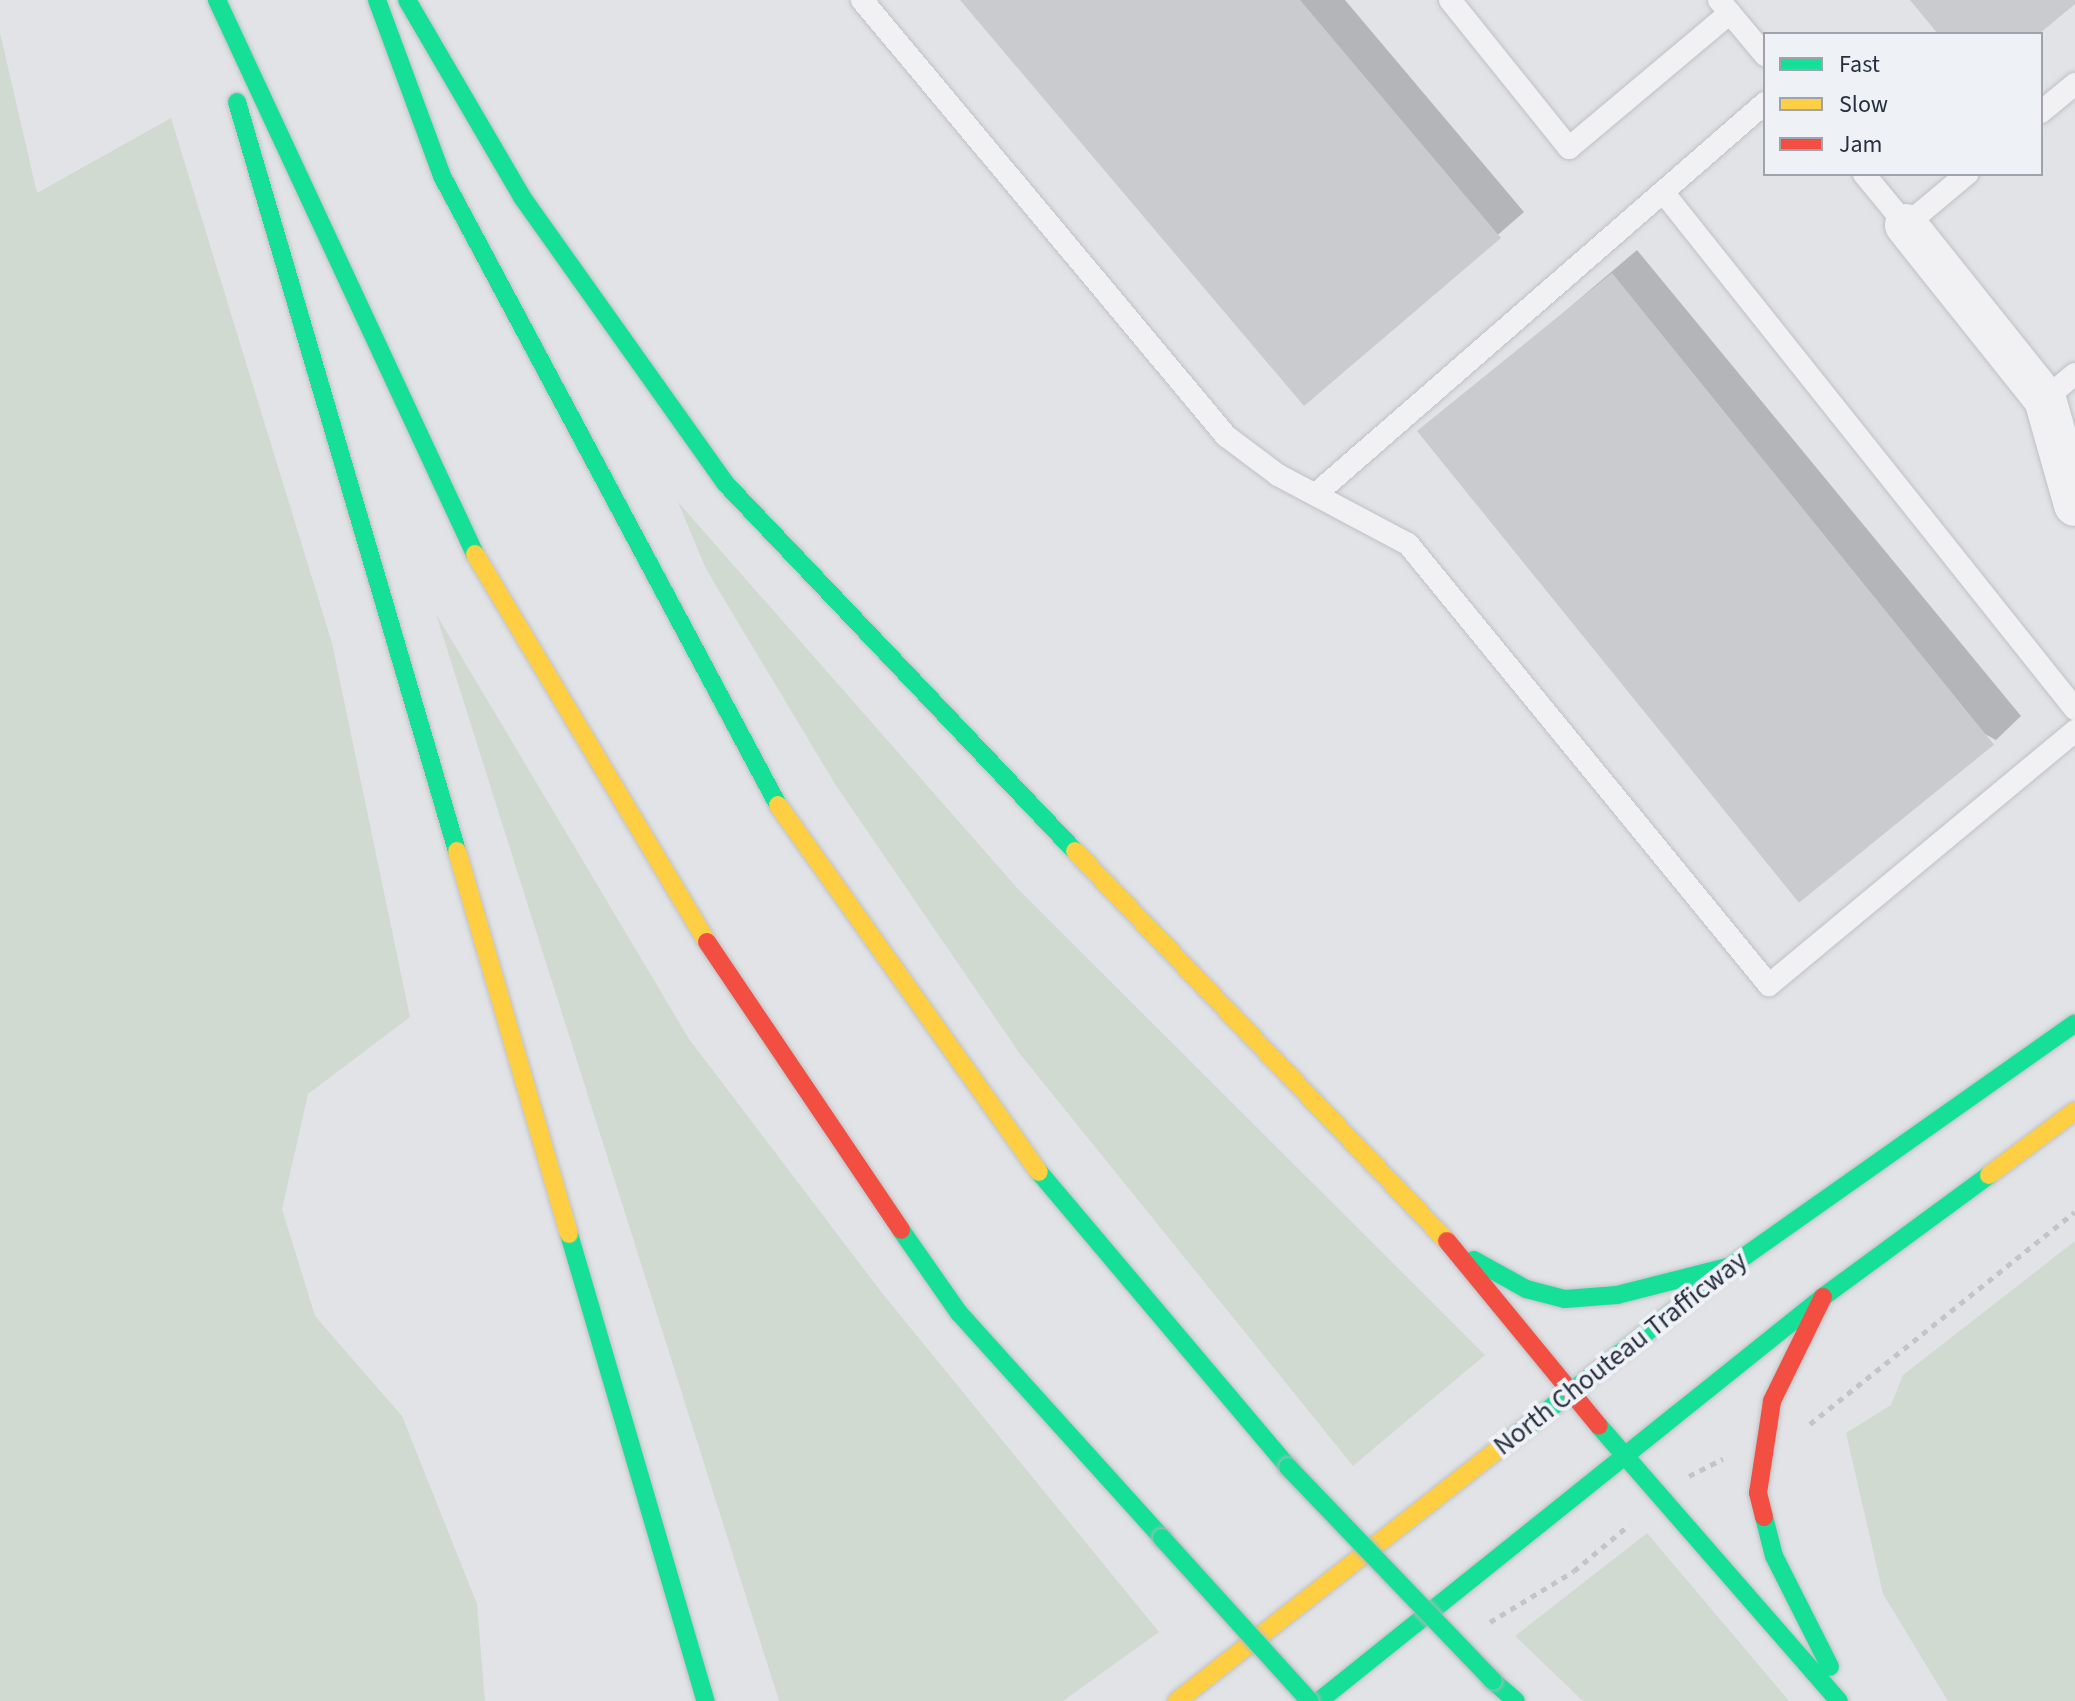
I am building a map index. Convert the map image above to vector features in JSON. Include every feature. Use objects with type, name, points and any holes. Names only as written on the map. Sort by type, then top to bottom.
[{"type":"main road","points":[[207,0],[706,1701]]},
{"type":"main road","points":[[217,0],[340,277],[487,578],[746,1006],[959,1313],[1310,1701]]},
{"type":"main road","points":[[377,0],[442,176],[760,780],[1074,1222],[1288,1467],[1493,1681],[1516,1701]]},
{"type":"main road","points":[[407,0],[522,197],[725,483],[1456,1250],[1624,1459],[1839,1701]]},
{"type":"main road","name":"North Chouteau Trafficway","points":[[1177,1701],[1731,1266],[2075,1023]]},
{"type":"main road","points":[[1319,1701],[1823,1297],[2075,1111]]},
{"type":"main road","points":[[1456,1250],[1526,1289],[1565,1299],[1617,1295],[1731,1266]]},
{"type":"main road","points":[[1823,1297],[1772,1401],[1758,1493],[1774,1556],[1848,1701]]},
{"type":"street","points":[[1906,225],[2060,387],[2075,505]]},
{"type":"lane","points":[[862,0],[1226,436],[1278,475],[1408,544],[1769,985],[2075,731]]},
{"type":"lane","points":[[1450,0],[1569,148],[1725,7],[1763,53]]},
{"type":"lane","points":[[2043,110],[2075,84]]},
{"type":"lane","points":[[1317,493],[1763,105]]},
{"type":"lane","points":[[1866,176],[1906,225],[1965,176]]},
{"type":"lane","points":[[1663,192],[2075,709]]},
{"type":"shaded area","points":[[0,33],[37,193],[171,118],[332,643],[410,1017],[308,1094],[282,1209],[315,1316],[402,1416],[477,1604],[485,1701],[0,1701]]},
{"type":"shaded area","points":[[678,502],[1018,889],[1485,1355],[1353,1466],[1020,1054],[835,784],[706,569]]},
{"type":"shaded area","points":[[436,614],[689,1039],[882,1293],[1159,1632],[1063,1701],[779,1701]]},
{"type":"shaded area","points":[[2075,1241],[2075,1701],[1948,1701],[1883,1594],[1846,1433],[1891,1405],[1903,1375]]},
{"type":"shaded area","points":[[1647,1533],[1789,1701],[1583,1701],[1515,1636]]},
{"type":"building","points":[[960,0],[1300,0],[1501,238],[1304,406]]},
{"type":"building","points":[[1910,0],[2075,0],[2075,4],[2041,32],[1936,32]]},
{"type":"building","points":[[1612,273],[1994,745],[1799,903],[1417,431]]},
{"type":"traffic: fast","points":[[217,0],[475,554]]},
{"type":"traffic: fast","points":[[377,0],[442,176],[778,805]]},
{"type":"traffic: fast","points":[[407,0],[522,197],[725,483],[1075,851]]},
{"type":"traffic: fast","points":[[237,102],[457,851]]},
{"type":"traffic: fast","points":[[1511,1439],[1731,1266],[2075,1023]]},
{"type":"traffic: fast","points":[[1039,1172],[1288,1467]]},
{"type":"traffic: fast","points":[[1319,1701],[1823,1297],[1989,1175]]},
{"type":"traffic: fast","points":[[901,1230],[959,1313],[1162,1538]]},
{"type":"traffic: fast","points":[[569,1234],[706,1701]]},
{"type":"traffic: fast","points":[[1474,1260],[1526,1289],[1565,1299],[1617,1295],[1731,1266]]},
{"type":"traffic: fast","points":[[1599,1426],[1839,1701]]},
{"type":"traffic: fast","points":[[1288,1467],[1493,1681]]},
{"type":"traffic: fast","points":[[1764,1517],[1774,1556],[1830,1667]]},
{"type":"traffic: fast","points":[[1162,1538],[1310,1701]]},
{"type":"traffic: fast","points":[[1493,1681],[1516,1701]]},
{"type":"traffic: slow","points":[[475,554],[707,942]]},
{"type":"traffic: slow","points":[[778,805],[1039,1172]]},
{"type":"traffic: slow","points":[[457,851],[569,1234]]},
{"type":"traffic: slow","points":[[1075,851],[1447,1241]]},
{"type":"traffic: slow","points":[[1989,1175],[2075,1111]]},
{"type":"traffic: slow","points":[[1177,1701],[1511,1439]]},
{"type":"traffic: jam","points":[[707,942],[901,1230]]},
{"type":"traffic: jam","points":[[1447,1241],[1599,1426]]},
{"type":"traffic: jam","points":[[1764,1517],[1758,1493],[1772,1401],[1823,1297]]}]
